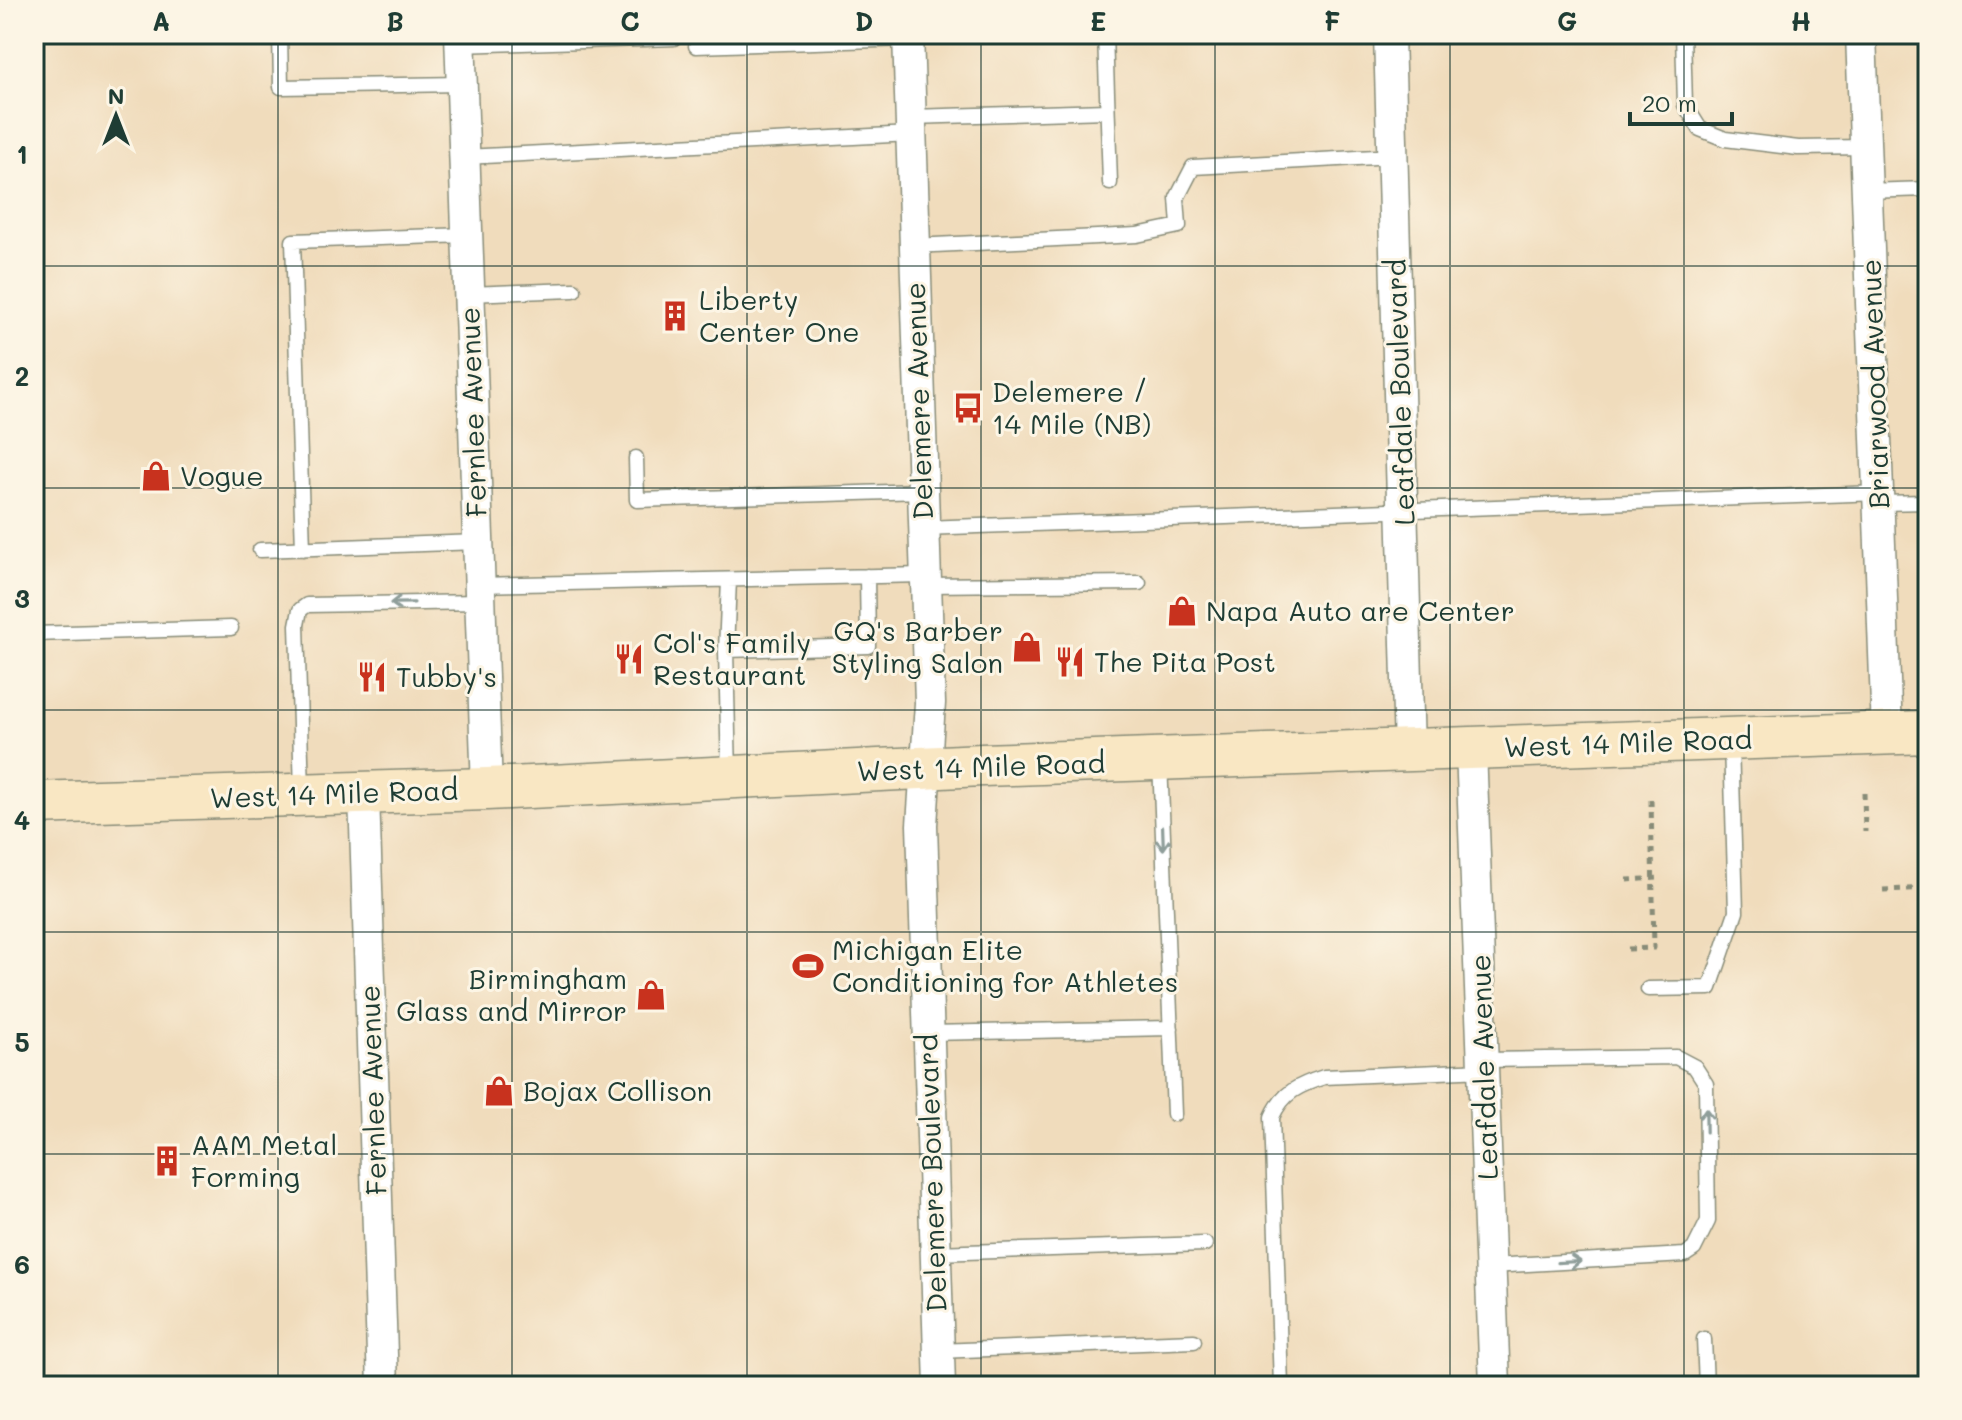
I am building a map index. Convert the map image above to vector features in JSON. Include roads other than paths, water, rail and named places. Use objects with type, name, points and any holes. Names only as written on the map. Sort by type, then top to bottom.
[{"type":"main road","name":"West 14 Mile Road","points":[[34,803],[364,794],[928,768],[1928,732]]},
{"type":"street","name":"Leafdale Boulevard","points":[[1389,34],[1409,751]]},
{"type":"street","name":"Briarwood Avenue","points":[[1861,34],[1887,733]]},
{"type":"street","name":"Delemere Avenue","points":[[908,36],[930,703],[928,768]]},
{"type":"street","name":"Fernlee Avenue","points":[[460,40],[487,789]]},
{"type":"street","name":"Leafdale Avenue","points":[[1471,749],[1495,1386]]},
{"type":"street","name":"Delemere Boulevard","points":[[928,768],[922,825],[940,1386]]},
{"type":"street","name":"Fernlee Avenue","points":[[364,794],[383,1386]]},
{"type":"lane","points":[[280,34],[281,87],[461,84]]},
{"type":"lane","points":[[1105,34],[1110,183]]},
{"type":"lane","points":[[1683,34],[1685,105],[1700,129],[1725,139],[1769,145],[1865,147]]},
{"type":"lane","points":[[696,46],[908,36]]},
{"type":"lane","points":[[460,40],[674,38]]},
{"type":"lane","points":[[464,157],[1107,111]]},
{"type":"lane","points":[[914,246],[1137,235],[1179,226],[1177,198],[1193,167],[1394,156]]},
{"type":"lane","points":[[1866,191],[1928,189]]},
{"type":"lane","points":[[303,549],[293,241],[467,235]]},
{"type":"lane","points":[[469,294],[574,290]]},
{"type":"lane","points":[[636,458],[637,500],[922,491]]},
{"type":"lane","points":[[923,528],[1404,510],[1880,498],[1928,502]]},
{"type":"lane","points":[[260,550],[478,542]]},
{"type":"lane","points":[[726,650],[868,646],[867,576]]},
{"type":"lane","points":[[302,795],[297,625],[300,610],[307,605],[729,580],[867,576],[924,580],[1139,583]]},
{"type":"lane","points":[[729,580],[726,650],[730,778]]},
{"type":"lane","points":[[34,634],[231,628]]},
{"type":"lane","points":[[1648,989],[1710,988],[1736,912],[1730,739]]},
{"type":"lane","points":[[1160,760],[1174,1114]]},
{"type":"lane","points":[[927,1033],[1171,1028]]},
{"type":"lane","points":[[1281,1386],[1272,1117],[1280,1099],[1301,1084],[1324,1077],[1485,1065],[1676,1057],[1695,1067],[1706,1084],[1708,1221],[1694,1249],[1685,1255],[1491,1266]]},
{"type":"lane","points":[[935,1253],[1205,1244]]},
{"type":"lane","points":[[1704,1339],[1706,1386]]},
{"type":"lane","points":[[938,1351],[1194,1341]]},
{"type":"place","name":"Liberty Center One","points":[[675,316]]},
{"type":"place","name":"Delemere / 14 Mile (NB)","points":[[968,408]]},
{"type":"place","name":"Vogue","points":[[156,476]]},
{"type":"place","name":"Napa Auto are Center","points":[[1182,611]]},
{"type":"place","name":"GQ's Barber Styling Salon","points":[[1027,647]]},
{"type":"place","name":"Col's Family Restaurant","points":[[629,659]]},
{"type":"place","name":"The Pita Post","points":[[1070,662]]},
{"type":"place","name":"Tubby's","points":[[372,677]]},
{"type":"place","name":"Michigan Elite Conditioning for Athletes","points":[[808,966]]},
{"type":"place","name":"Birmingham Glass and Mirror","points":[[651,995]]},
{"type":"place","name":"Bojax Collison","points":[[499,1091]]},
{"type":"place","name":"AAM Metal Forming","points":[[167,1161]]}]
